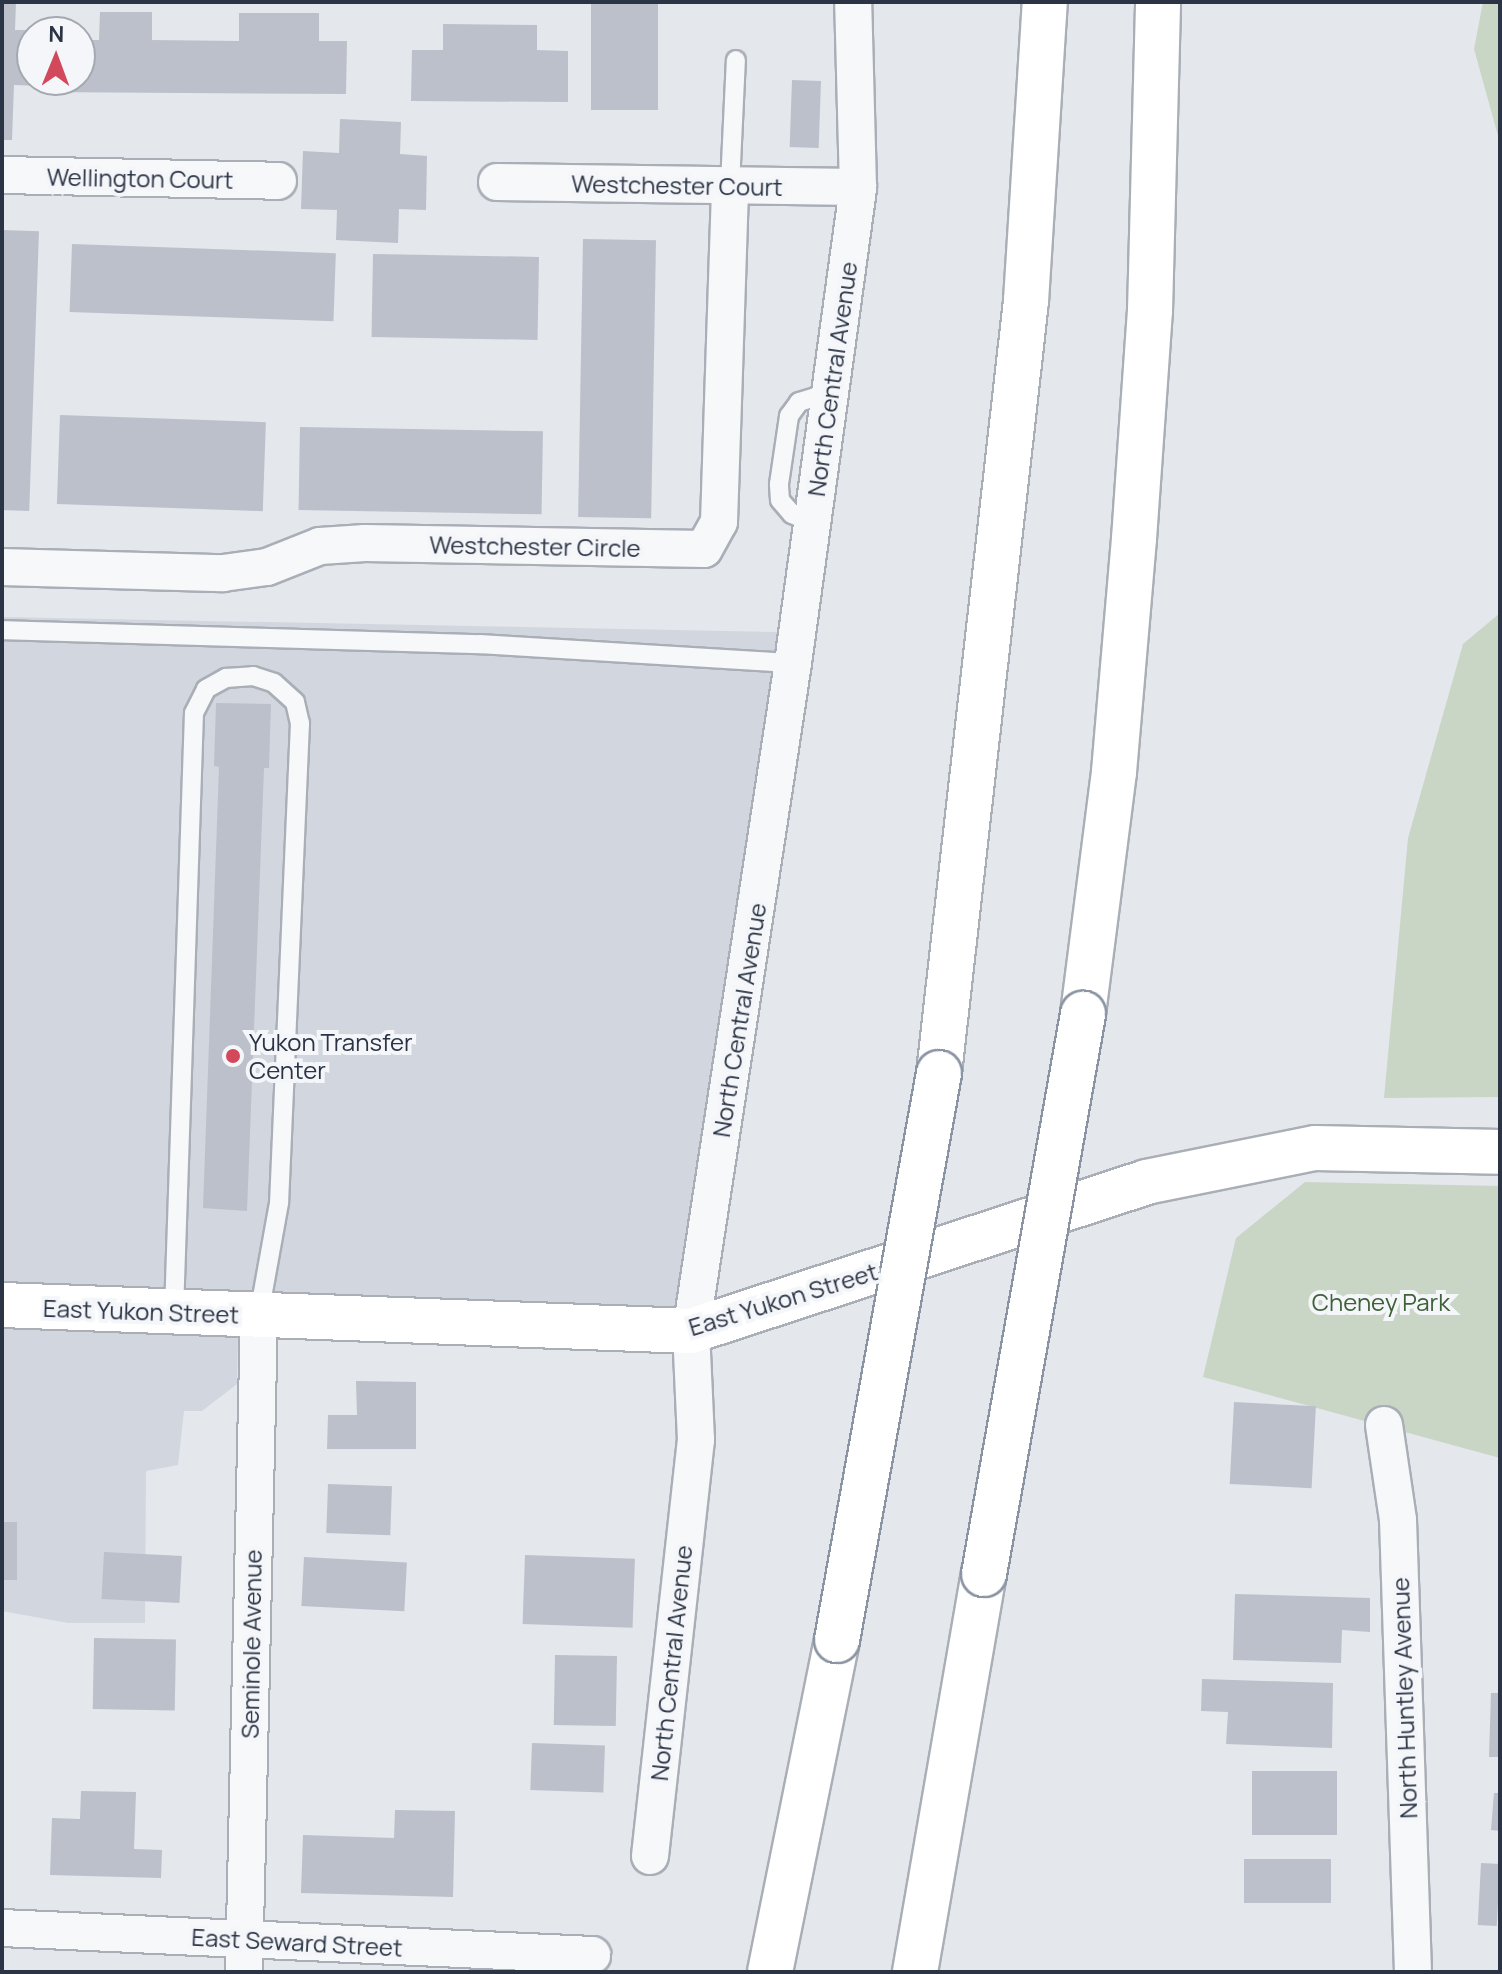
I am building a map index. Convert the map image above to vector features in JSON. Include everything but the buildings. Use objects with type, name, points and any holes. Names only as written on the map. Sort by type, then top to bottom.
[{"type":"main road","points":[[770,1972],[837,1640],[939,1073],[1026,301],[1045,2]]},
{"type":"main road","points":[[915,1972],[1083,1014],[1114,772],[1150,311],[1158,2]]},
{"type":"main road","name":"East Yukon Street","points":[[2,1305],[691,1331],[1146,1182],[1315,1148],[1500,1152]]},
{"type":"street","points":[[853,2],[858,187]]},
{"type":"street","name":"Wellington Court","points":[[2,175],[278,181]]},
{"type":"street","name":"Westchester Court","points":[[497,182],[858,187]]},
{"type":"street","name":"Westchester Circle","points":[[2,567],[223,573],[267,567],[320,546],[365,543],[704,549],[719,522],[730,185]]},
{"type":"street","name":"North Central Avenue","points":[[650,1856],[696,1440],[691,1331],[793,663],[858,187]]},
{"type":"street","name":"Seminole Avenue","points":[[244,1956],[259,1315]]},
{"type":"street","name":"North Huntley Avenue","points":[[1384,1425],[1398,1520],[1413,1972]]},
{"type":"street","name":"East Seward Street","points":[[2,1928],[244,1956],[592,1955]]},
{"type":"lane","points":[[730,185],[736,60]]},
{"type":"lane","points":[[2,630],[480,644],[793,663]]},
{"type":"lane","points":[[174,1312],[194,713],[206,689],[226,678],[253,676],[274,683],[295,702],[300,723],[279,1203],[259,1315]]},
{"type":"shaded area","points":[[2,617],[778,632],[675,1308],[2,1283]]},
{"type":"shaded area","points":[[2,1328],[238,1337],[237,1384],[202,1411],[184,1411],[178,1465],[146,1471],[145,1623],[68,1623],[2,1611]]},
{"type":"green space","points":[[1483,2],[1500,2],[1500,143],[1474,49]]},
{"type":"green space","points":[[1500,613],[1500,1097],[1384,1098],[1408,838],[1463,644]]},
{"type":"green space","name":"Cheney Park","points":[[1305,1182],[1500,1186],[1500,1458],[1203,1377],[1236,1238]]},
{"type":"place","name":"Yukon Transfer Center","points":[[233,1056]]}]
